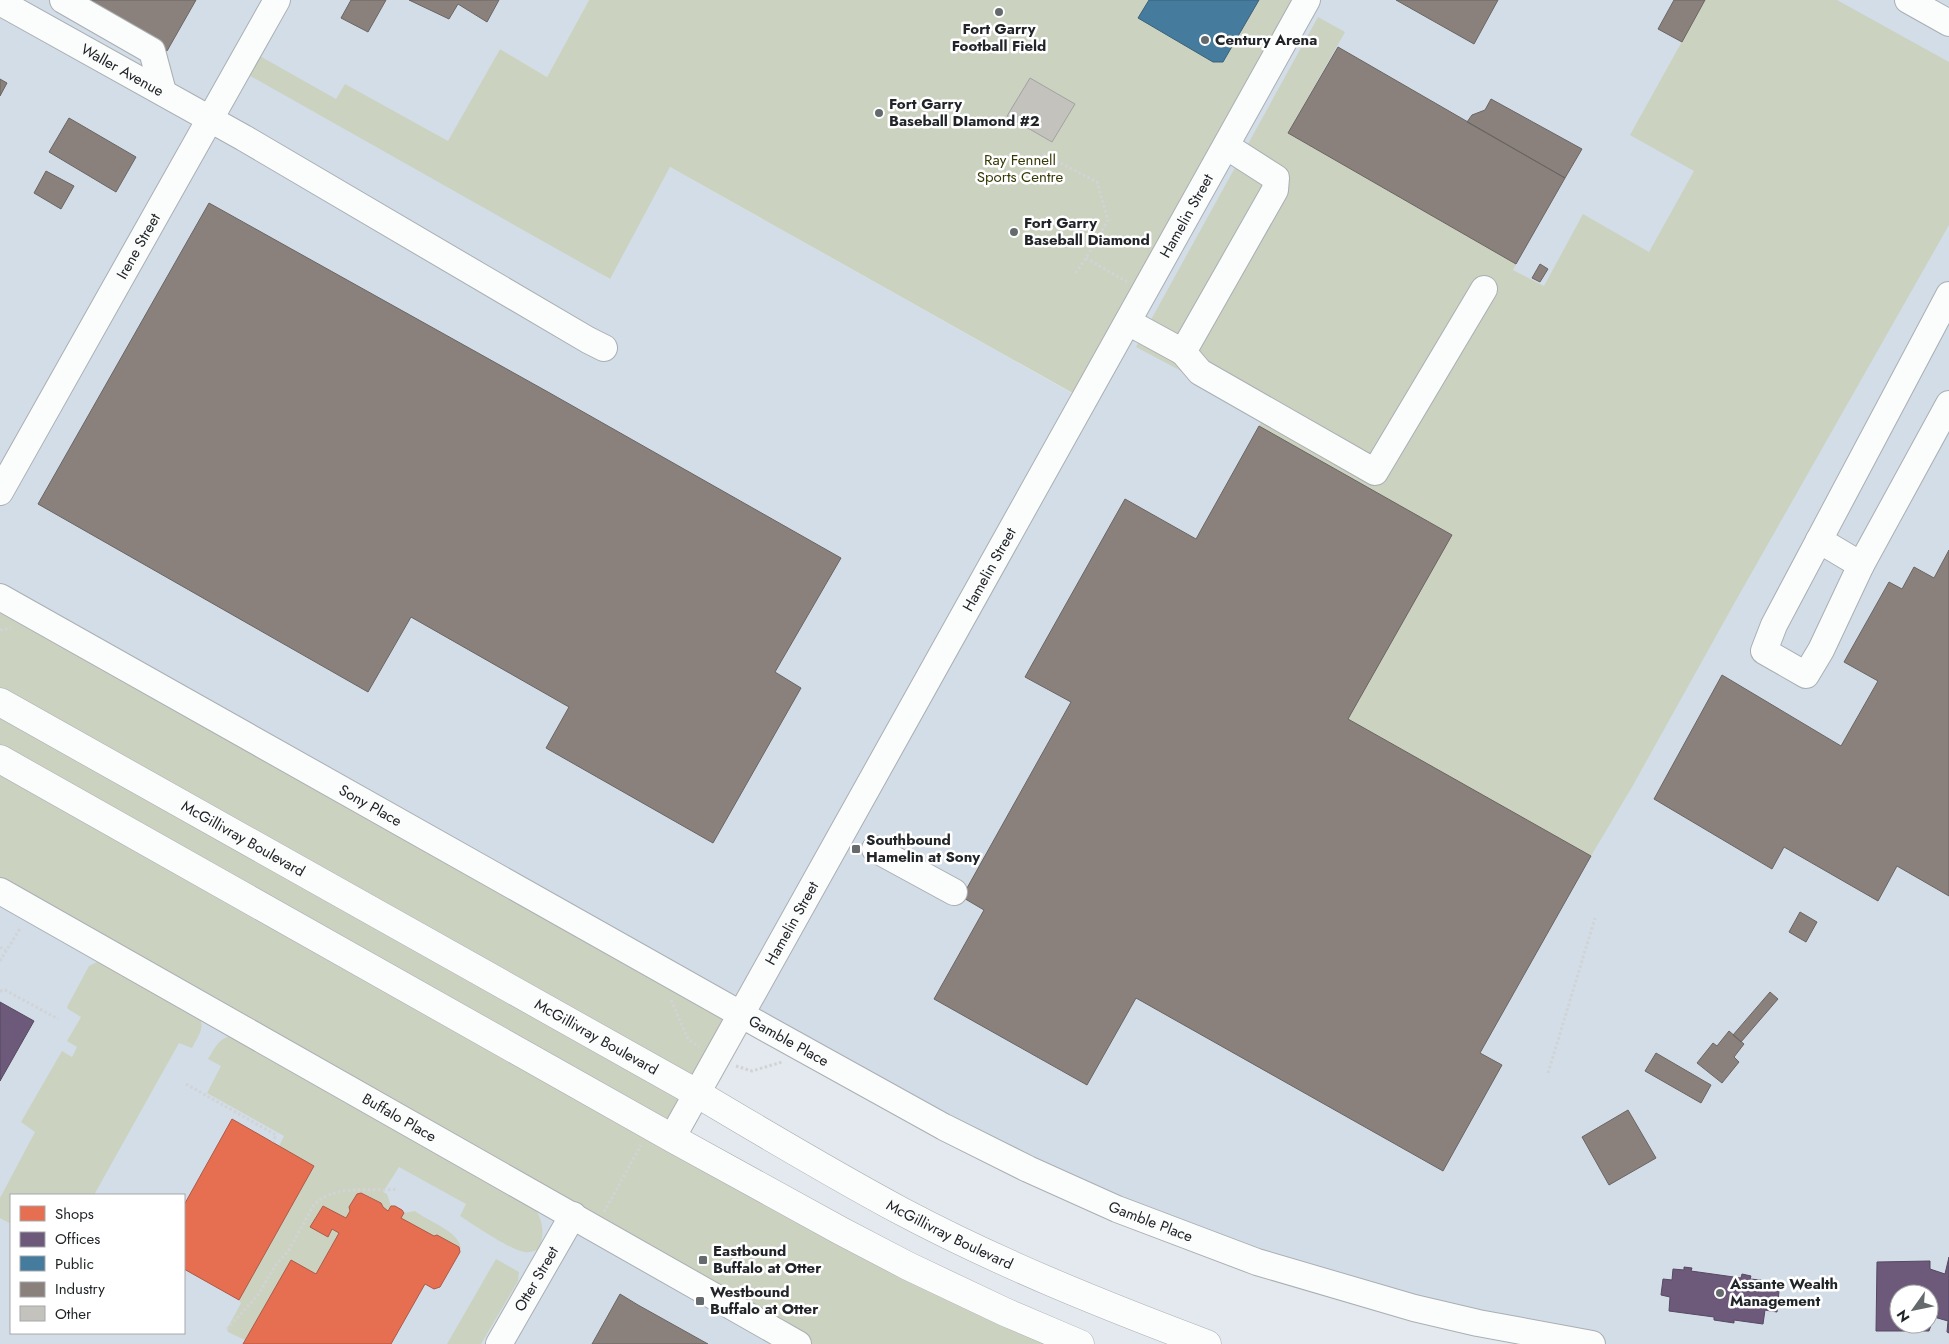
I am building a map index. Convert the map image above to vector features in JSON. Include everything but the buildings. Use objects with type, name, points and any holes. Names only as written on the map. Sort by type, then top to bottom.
[{"type":"main road","name":"McGillivray Boulevard","points":[[0,702],[698,1094],[797,1153],[927,1224],[1064,1288],[1206,1344]]},
{"type":"main road","points":[[0,760],[672,1138],[908,1266],[1005,1312],[1080,1344]]},
{"type":"street","points":[[63,0],[152,51],[162,92]]},
{"type":"street","name":"Irene Street","points":[[0,492],[277,0]]},
{"type":"street","name":"Hamelin Street","points":[[672,1138],[1307,0]]},
{"type":"street","points":[[1908,0],[1949,23]]},
{"type":"street","name":"Waller Avenue","points":[[0,2],[210,118],[604,348]]},
{"type":"street","points":[[1183,352],[1275,190],[1276,178],[1226,146]]},
{"type":"street","points":[[1128,322],[1183,352],[1200,372],[1375,472],[1484,289]]},
{"type":"street","points":[[1949,295],[1940,335],[1819,540],[1774,624],[1764,651],[1806,675],[1821,650],[1861,565],[1949,404]]},
{"type":"street","points":[[1819,540],[1861,565]]},
{"type":"street","name":"Sony Place","points":[[0,597],[741,1015]]},
{"type":"street","points":[[875,848],[954,892]]},
{"type":"street","name":"Buffalo Place","points":[[3,899],[31,909],[798,1344]]},
{"type":"street","name":"Gamble Place","points":[[741,1015],[944,1127],[1028,1169],[1117,1209],[1185,1236],[1266,1264],[1414,1308],[1478,1324],[1592,1344]]},
{"type":"street","name":"Otter Street","points":[[500,1344],[573,1215]]},
{"type":"path","points":[[1043,154],[1097,182],[1108,220],[1075,274]]},
{"type":"path","points":[[1086,258],[1145,292]]},
{"type":"path","points":[[0,961],[31,909]]},
{"type":"path","points":[[1548,1073],[1595,918]]},
{"type":"path","points":[[0,947],[6,951]]},
{"type":"path","points":[[0,991],[5,990],[58,1019]]},
{"type":"path","points":[[693,1053],[702,1038]]},
{"type":"path","points":[[186,1084],[276,1135],[273,1142]]},
{"type":"path","points":[[596,1228],[643,1142]]},
{"type":"path","points":[[227,1329],[258,1295],[275,1266],[289,1250],[317,1201],[322,1198],[366,1188],[380,1191],[398,1189]]},
{"type":"shaded area","points":[[0,0],[589,0],[547,77],[500,49],[448,142],[345,85],[337,99],[609,279],[670,167],[1084,400],[1307,0],[1949,0],[1949,1344],[1592,1344],[1478,1323],[1117,1209],[0,595]]},
{"type":"shaded area","points":[[0,891],[798,1344],[0,1344]]},
{"type":"green space","name":"Ray Fennell Sports Centre","points":[[589,0],[1307,0],[1085,400],[670,167],[610,279],[238,69],[249,50],[336,99],[345,84],[448,141],[500,49],[547,77]]},
{"type":"green space","points":[[1705,0],[1837,0],[1949,62],[1949,225],[1632,787],[1591,856],[1348,719],[1452,535],[1259,426],[1266,416],[1136,347],[1318,17],[1345,32],[1288,133],[1516,264],[1513,270],[1544,286],[1583,214],[1649,252],[1694,171],[1630,135]]},
{"type":"green space","points":[[0,597],[741,1015],[672,1138],[1080,1344],[798,1344],[0,891]]},
{"type":"green space","points":[[99,961],[199,1017],[202,1025],[201,1029],[192,1048],[179,1043],[95,1194],[10,1194],[10,1223],[0,1218],[0,1198],[35,1132],[21,1122],[62,1051],[72,1057],[77,1047],[67,1041],[81,1017],[67,1007],[89,966]]},
{"type":"green space","points":[[233,1036],[535,1208],[542,1228],[539,1249],[524,1252],[482,1231],[460,1216],[466,1204],[399,1167],[383,1192],[387,1194],[391,1206],[388,1211],[381,1203],[361,1193],[357,1194],[349,1207],[350,1211],[346,1218],[323,1206],[311,1227],[328,1236],[332,1229],[339,1233],[316,1274],[291,1260],[245,1340],[228,1332],[227,1329],[241,1303],[239,1300],[314,1166],[279,1146],[284,1136],[207,1093],[221,1066],[208,1059],[215,1047],[224,1038]]},
{"type":"green space","points":[[415,1211],[452,1234],[460,1245],[460,1252],[401,1218],[404,1213]]},
{"type":"green space","points":[[496,1259],[519,1272],[518,1281],[481,1344],[447,1344]]},
{"type":"place","name":"Fort Garry Football Field","points":[[999,12]]},
{"type":"place","name":"Century Arena","points":[[1205,40]]},
{"type":"place","name":"Fort Garry Baseball DIamond #2","points":[[879,113]]},
{"type":"place","name":"Fort Garry Baseball Diamond","points":[[1014,232]]},
{"type":"place","name":"Southbound Hamelin at Sony","points":[[856,849]]},
{"type":"place","name":"Eastbound Buffalo at Otter","points":[[703,1260]]},
{"type":"place","name":"Assante Wealth Management","points":[[1720,1293]]},
{"type":"place","name":"Westbound Buffalo at Otter","points":[[700,1301]]}]
